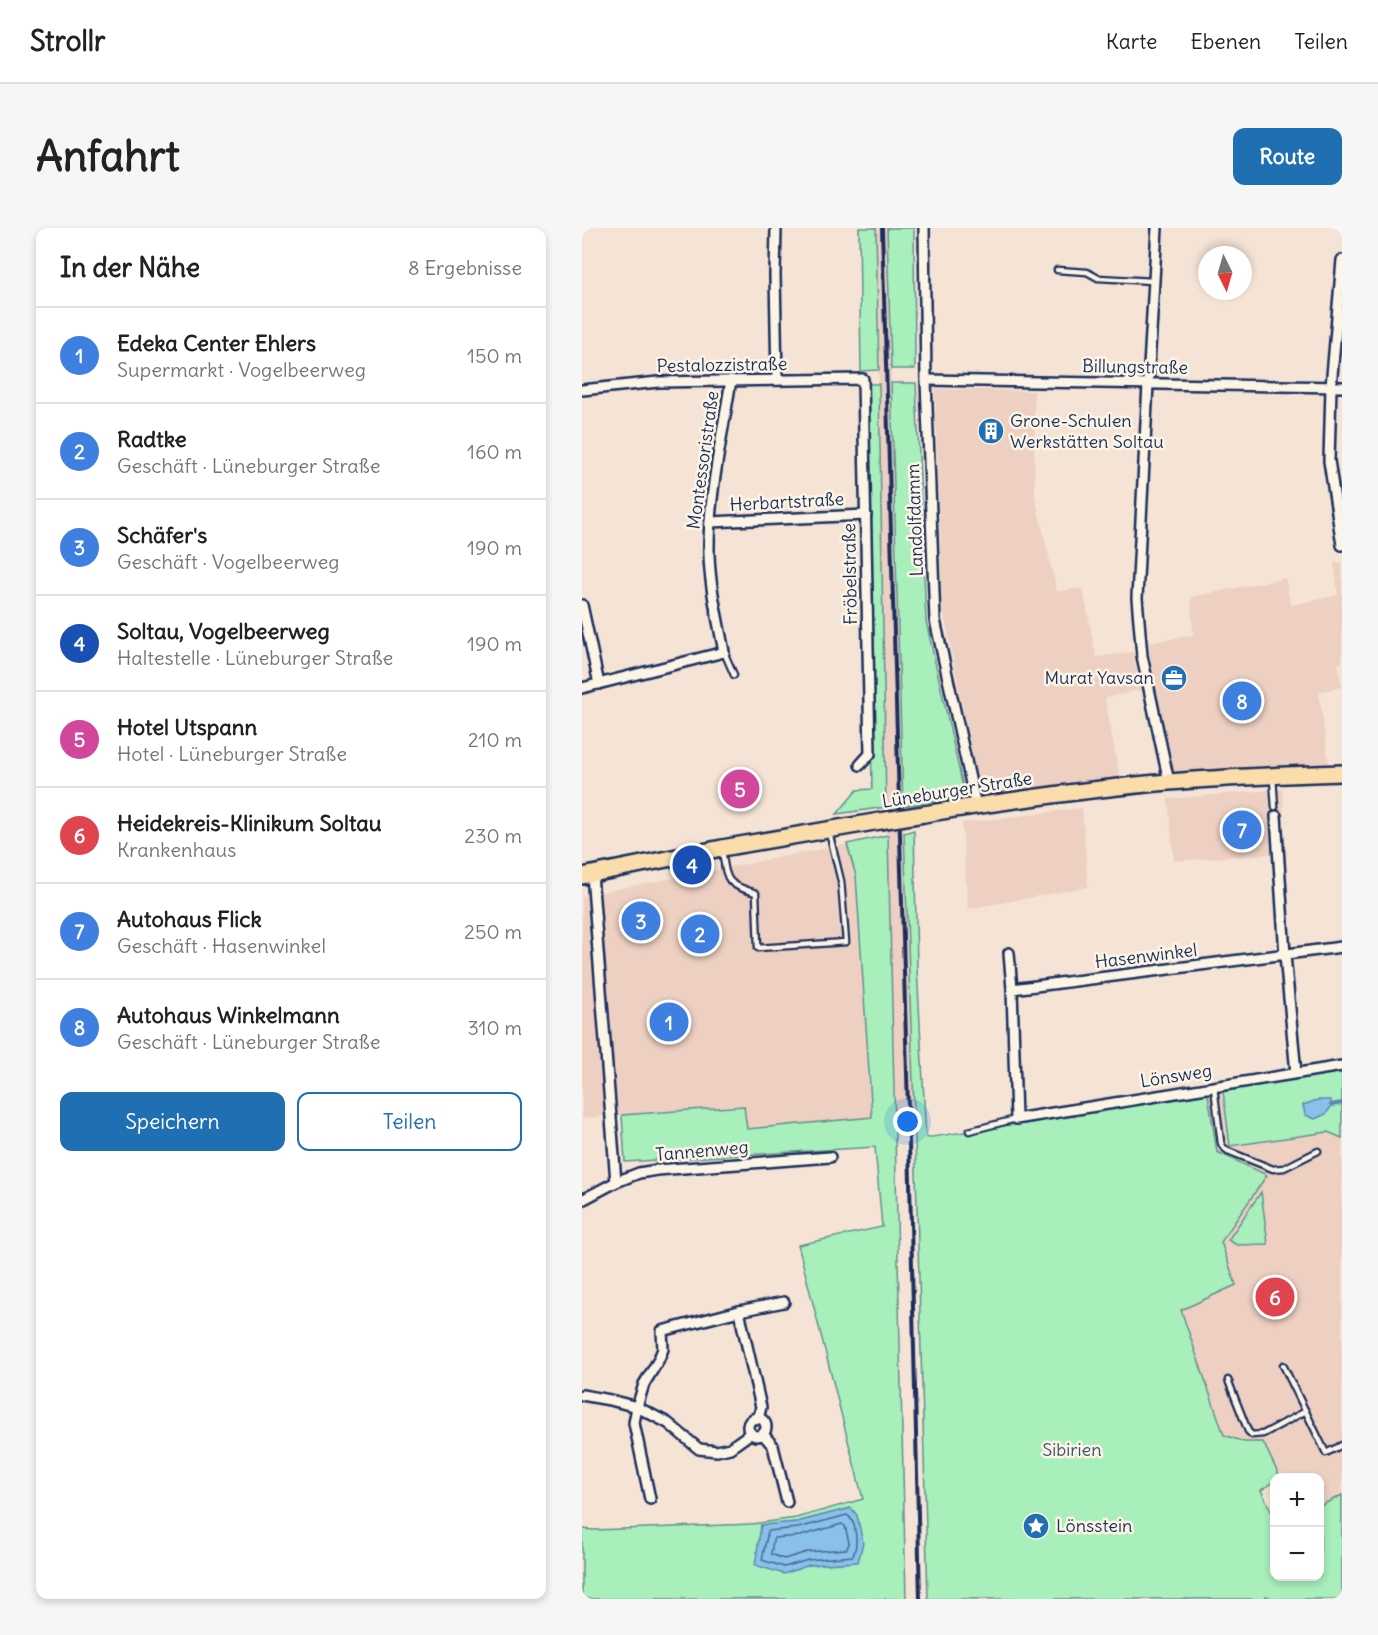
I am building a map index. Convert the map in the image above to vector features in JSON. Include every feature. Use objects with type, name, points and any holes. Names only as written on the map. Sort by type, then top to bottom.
[{"type":"main road","name":"Lüneburger Straße","points":[[587,875],[722,848],[1039,797],[1169,782],[1342,773]]},
{"type":"street","points":[[776,228],[777,380]]},
{"type":"street","name":"Landolfdamm","points":[[924,228],[935,620],[976,806]]},
{"type":"street","points":[[1157,228],[1137,598],[1142,656],[1169,782]]},
{"type":"street","points":[[1342,260],[1331,387],[1329,462],[1342,545]]},
{"type":"street","name":"Pestalozzistraße","points":[[582,390],[658,382],[864,379]]},
{"type":"street","name":"Fröbelstraße","points":[[860,765],[870,754],[864,379]]},
{"type":"street","name":"Montessoristraße","points":[[724,652],[712,590],[709,557],[712,500],[731,380]]},
{"type":"street","name":"Billungstraße","points":[[927,380],[1342,387]]},
{"type":"street","name":"Herbartstraße","points":[[710,522],[866,515]]},
{"type":"street","points":[[582,605],[599,684]]},
{"type":"street","points":[[582,688],[724,652]]},
{"type":"street","points":[[1276,811],[1285,955],[1296,1073]]},
{"type":"street","points":[[587,875],[616,1182]]},
{"type":"street","name":"Hasenwinkel","points":[[1012,989],[1342,947]]},
{"type":"street","points":[[1009,953],[1016,1119]]},
{"type":"street","name":"Lönsweg","points":[[1016,1119],[1342,1066]]},
{"type":"street","name":"Tannenweg","points":[[582,1200],[639,1173],[830,1157]]},
{"type":"street","points":[[650,1499],[634,1423],[644,1384],[663,1350],[662,1331],[784,1302]]},
{"type":"street","points":[[739,1311],[761,1407],[758,1419]]},
{"type":"street","points":[[582,1395],[637,1407],[668,1423],[699,1449],[717,1451],[730,1448],[751,1433]]},
{"type":"street","points":[[758,1419],[766,1427],[763,1434],[757,1436],[751,1433],[748,1427],[749,1423],[758,1419]]},
{"type":"street","points":[[763,1434],[773,1446],[787,1502]]},
{"type":"lane","points":[[1057,270],[1087,272],[1098,278],[1153,281]]},
{"type":"lane","points":[[724,652],[734,675]]},
{"type":"lane","points":[[1273,775],[1276,811]]},
{"type":"lane","points":[[722,848],[729,882],[741,889],[756,893],[758,948],[846,942],[841,880],[829,830]]},
{"type":"lane","points":[[1214,1087],[1221,1143],[1228,1152],[1274,1169],[1284,1168],[1318,1151]]},
{"type":"lane","points":[[969,1131],[1016,1119]]},
{"type":"lane","points":[[1283,1365],[1326,1453],[1342,1445]]},
{"type":"lane","points":[[1228,1380],[1248,1431],[1252,1435],[1263,1434],[1306,1412]]},
{"type":"shaded area","points":[[876,228],[887,228],[915,1138],[896,1132],[886,807]]},
{"type":"shaded area","points":[[935,389],[1034,391],[1035,497],[1057,591],[1083,588],[1096,657],[1133,652],[1140,690],[1105,698],[1120,779],[980,796],[942,604]]},
{"type":"shaded area","points":[[1342,562],[1342,663],[1338,664],[1342,687],[1319,692],[1329,765],[1173,773],[1147,643],[1193,635],[1191,597],[1285,578],[1291,605],[1338,595],[1334,563]]},
{"type":"shaded area","points":[[1283,789],[1285,853],[1174,861],[1168,799]]},
{"type":"shaded area","points":[[1082,808],[1088,887],[968,909],[962,823]]},
{"type":"shaded area","points":[[847,844],[856,876],[872,1117],[747,1129],[744,1106],[582,1118],[582,896]]},
{"type":"shaded area","points":[[1342,1072],[1342,1495],[1324,1504],[1324,1473],[1278,1473],[1263,1442],[1244,1442],[1224,1435],[1181,1310],[1236,1285],[1221,1242],[1267,1176],[1217,1152],[1208,1094]]},
{"type":"green space","points":[[859,228],[876,228],[879,370],[861,371]]},
{"type":"green space","points":[[887,228],[914,228],[915,369],[891,369]]},
{"type":"green space","points":[[891,383],[916,383],[926,621],[963,787],[959,797],[903,806]]},
{"type":"green space","points":[[865,384],[879,384],[886,807],[837,814],[857,790],[872,789]]},
{"type":"green space","name":"Sibirien","points":[[914,830],[917,967],[926,1138],[1208,1094],[1217,1152],[1267,1175],[1221,1242],[1236,1285],[1181,1310],[1224,1435],[1244,1442],[1263,1442],[1278,1473],[1270,1473],[1270,1484],[1261,1490],[1270,1509],[1270,1581],[1324,1581],[1324,1504],[1342,1495],[1342,1599],[1274,1599],[1266,1596],[1265,1599],[928,1599],[904,833]]},
{"type":"green space","points":[[888,835],[906,1599],[582,1599],[582,1529],[752,1524],[796,1518],[863,1499],[798,1245],[882,1227],[875,1147],[625,1162],[622,1115],[744,1106],[747,1129],[872,1117],[856,876],[847,844]],"holes":[[[851,1508],[858,1561],[809,1565],[784,1573],[761,1526],[797,1522]]]},
{"type":"green space","points":[[1342,1072],[1342,1138],[1328,1132],[1230,1146],[1223,1091]]},
{"type":"green space","points":[[1261,1192],[1268,1244],[1237,1245],[1228,1240]]},
{"type":"water","points":[[1317,1100],[1331,1100],[1331,1107],[1326,1114],[1315,1119],[1305,1115],[1303,1105]]},
{"type":"water","points":[[851,1508],[857,1515],[863,1543],[858,1562],[809,1565],[784,1574],[755,1565],[761,1525],[797,1522]]},
{"type":"waterway","points":[[1331,1105],[1342,1103]]},
{"type":"railway","points":[[882,228],[920,1599]]},
{"type":"place","name":"Grone-Schulen Werkstätten Soltau","points":[[991,431]]},
{"type":"place","name":"Murat Yavsan","points":[[1174,678]]},
{"type":"place","name":"Autohaus Winkelmann","points":[[1242,701]]},
{"type":"place","name":"Hotel Utspann","points":[[740,789]]},
{"type":"place","name":"Autohaus Flick","points":[[1242,830]]},
{"type":"place","name":"Soltau, Vogelbeerweg","points":[[692,865]]},
{"type":"place","name":"Schäfer's","points":[[641,921]]},
{"type":"place","name":"Radtke","points":[[700,934]]},
{"type":"place","name":"Edeka Center Ehlers","points":[[669,1022]]},
{"type":"place","name":"Heidekreis-Klinikum Soltau","points":[[1275,1297]]},
{"type":"place","name":"Lönsstein","points":[[1036,1526]]}]
